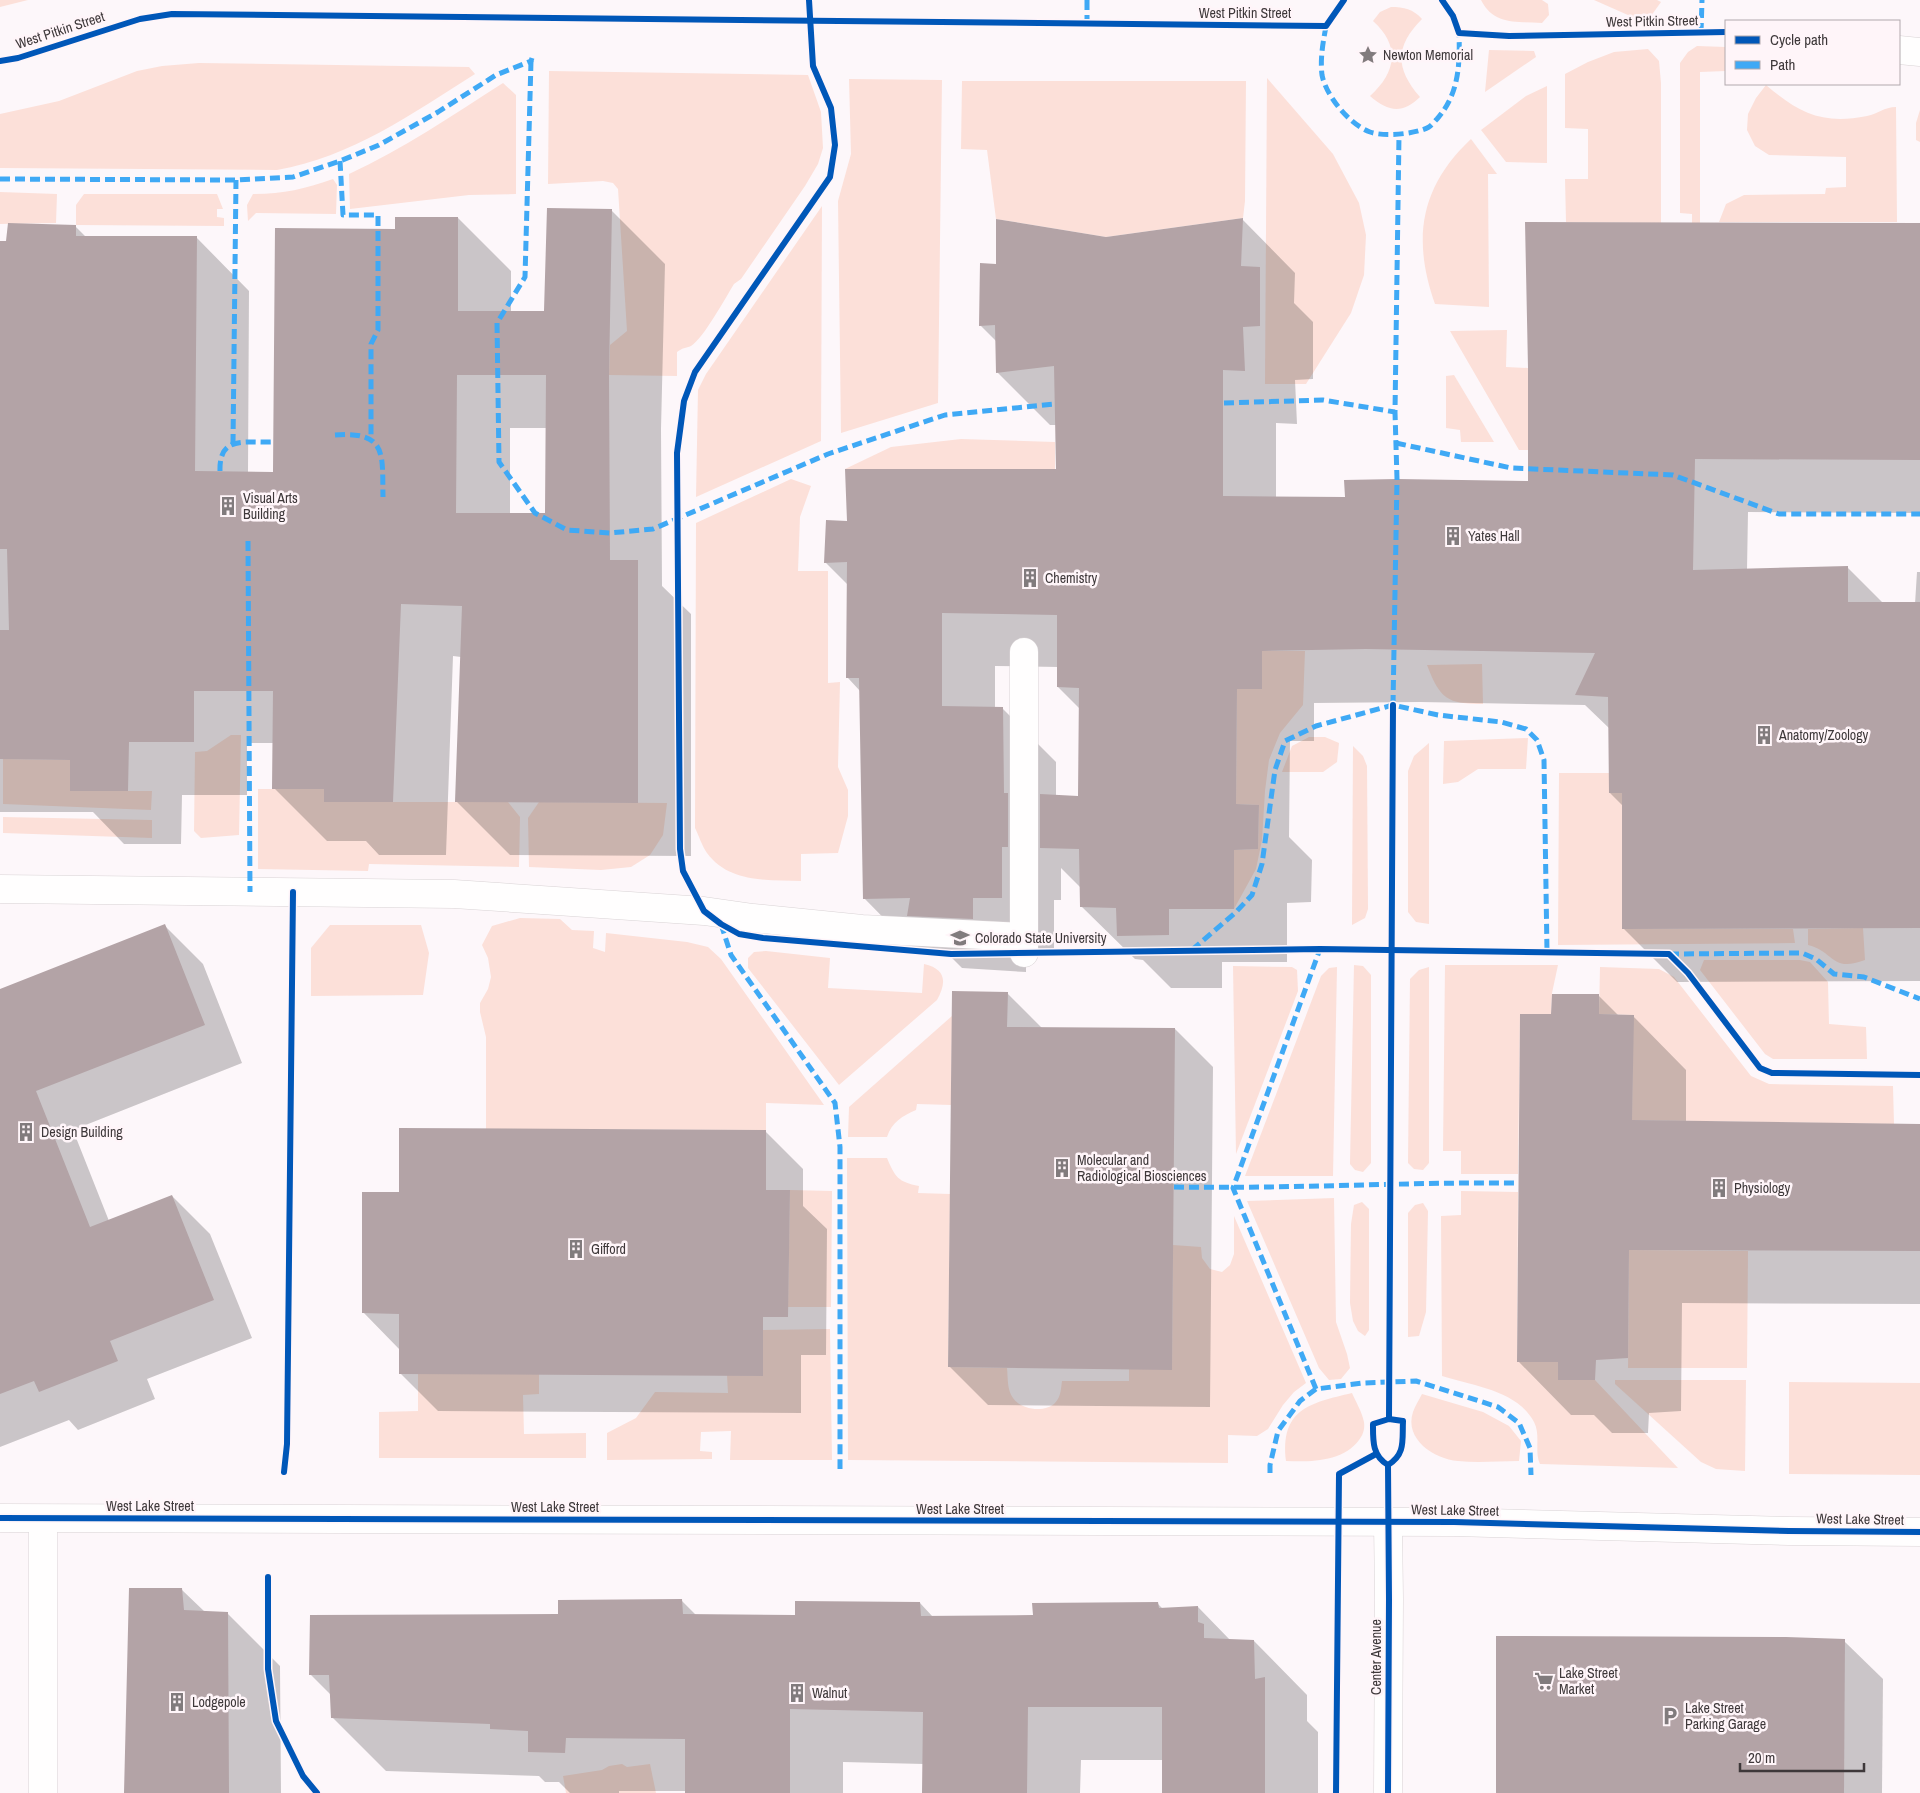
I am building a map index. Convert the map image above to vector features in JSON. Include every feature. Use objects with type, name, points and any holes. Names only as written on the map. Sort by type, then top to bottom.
[{"type":"street","points":[[1900,50],[1920,52]]},
{"type":"street","points":[[0,889],[454,894],[704,911],[753,918],[1024,945],[1024,652]]},
{"type":"street","name":"West Lake Street","points":[[0,1518],[1388,1522],[1920,1532]]},
{"type":"street","points":[[43,1519],[43,1793]]},
{"type":"street","name":"Center Avenue","points":[[1388,1522],[1388,1793]]},
{"type":"shaded area","points":[[0,0],[28,0],[0,7]]},
{"type":"shaded area","points":[[1481,0],[1542,0],[1548,4],[1549,15],[1542,23],[1507,21],[1492,14]]},
{"type":"shaded area","points":[[1594,0],[1657,0],[1661,2],[1646,23]]},
{"type":"shaded area","points":[[1391,7],[1408,9],[1422,19],[1407,38],[1402,57],[1406,76],[1420,97],[1408,106],[1395,109],[1383,105],[1370,96],[1386,78],[1392,59],[1388,39],[1373,21],[1380,12]]},
{"type":"shaded area","points":[[1697,46],[1725,47],[1725,71],[1700,72],[1700,223],[1692,223],[1692,214],[1680,213],[1680,63],[1688,52]]},
{"type":"shaded area","points":[[1648,49],[1659,61],[1661,83],[1661,223],[1566,222],[1565,179],[1588,179],[1588,129],[1565,128],[1565,74],[1588,62],[1614,52]]},
{"type":"shaded area","points":[[1489,50],[1534,51],[1536,57],[1485,92]]},
{"type":"shaded area","points":[[199,63],[469,67],[475,74],[404,119],[356,144],[304,164],[277,170],[0,168],[0,114],[59,101],[137,71],[162,66]]},
{"type":"shaded area","points":[[549,71],[808,75],[821,112],[823,148],[818,164],[741,279],[734,284],[702,335],[691,346],[677,352],[677,376],[609,375],[610,345],[627,331],[618,189],[613,183],[603,181],[548,184]]},
{"type":"shaded area","points":[[1267,78],[1333,154],[1359,203],[1366,235],[1364,275],[1351,313],[1306,384],[1265,384]]},
{"type":"shaded area","points":[[849,79],[942,80],[938,403],[841,433],[838,201],[851,154]]},
{"type":"shaded area","points":[[962,81],[1246,81],[1245,201],[1243,218],[1106,237],[996,219],[987,150],[961,149]]},
{"type":"shaded area","points":[[503,83],[516,95],[516,194],[469,195],[350,209],[349,174],[408,143]]},
{"type":"shaded area","points":[[1766,85],[1789,103],[1824,118],[1837,119],[1871,115],[1896,107],[1897,222],[1719,222],[1726,204],[1744,195],[1825,194],[1826,188],[1846,187],[1846,157],[1769,155],[1755,146],[1747,130],[1748,114],[1756,98]]},
{"type":"shaded area","points":[[1547,86],[1547,163],[1506,162],[1481,130],[1526,96]]},
{"type":"shaded area","points":[[1920,110],[1920,142],[1916,140],[1916,123]]},
{"type":"shaded area","points":[[1471,139],[1497,174],[1488,174],[1489,307],[1435,304],[1424,258],[1423,236],[1425,215],[1431,195],[1454,157]]},
{"type":"shaded area","points":[[333,179],[337,185],[336,214],[256,213],[248,221],[247,205],[253,194],[294,190]]},
{"type":"shaded area","points":[[0,192],[57,194],[56,223],[0,224]]},
{"type":"shaded area","points":[[84,194],[217,194],[223,209],[217,209],[217,217],[224,218],[224,226],[76,225],[76,205]]},
{"type":"shaded area","points":[[822,206],[821,441],[696,497],[698,390],[706,374]]},
{"type":"shaded area","points":[[1507,330],[1506,367],[1528,368],[1528,450],[1519,450],[1450,331]]},
{"type":"shaded area","points":[[1454,375],[1494,442],[1461,442],[1460,430],[1446,428],[1446,376]]},
{"type":"shaded area","points":[[961,439],[1055,442],[1055,469],[845,469],[891,447]]},
{"type":"shaded area","points":[[791,479],[811,486],[800,517],[798,571],[828,571],[828,683],[840,682],[838,767],[848,790],[848,816],[838,853],[801,854],[801,881],[763,880],[738,875],[726,870],[707,853],[695,828],[696,523]]},
{"type":"shaded area","points":[[1262,651],[1305,651],[1303,705],[1280,733],[1269,760],[1262,840],[1256,869],[1234,909],[1234,850],[1258,849],[1259,805],[1236,804],[1237,689]]},
{"type":"shaded area","points":[[1482,664],[1483,704],[1461,703],[1446,697],[1436,685],[1427,665]]},
{"type":"shaded area","points":[[231,735],[241,735],[239,835],[201,838],[194,831],[195,752],[207,751]]},
{"type":"shaded area","points":[[1309,737],[1325,737],[1339,743],[1337,762],[1323,772],[1282,772],[1292,746]]},
{"type":"shaded area","points":[[1528,738],[1526,769],[1478,769],[1458,782],[1443,784],[1444,741]]},
{"type":"shaded area","points":[[1429,743],[1429,924],[1416,922],[1408,912],[1408,771],[1414,756]]},
{"type":"shaded area","points":[[1353,746],[1363,756],[1367,766],[1368,909],[1365,918],[1352,925]]},
{"type":"shaded area","points":[[3,759],[70,760],[70,791],[152,791],[151,810],[3,804]]},
{"type":"shaded area","points":[[1559,773],[1609,773],[1609,793],[1622,793],[1623,929],[1793,929],[1795,943],[1558,945]]},
{"type":"shaded area","points":[[258,789],[324,789],[325,802],[508,802],[520,817],[519,867],[369,864],[368,871],[258,869]]},
{"type":"shaded area","points":[[539,802],[667,803],[663,835],[650,855],[631,867],[601,870],[529,867],[528,818]]},
{"type":"shaded area","points":[[3,817],[152,820],[152,838],[3,833]]},
{"type":"shaded area","points":[[520,918],[560,919],[572,930],[594,931],[593,948],[605,952],[606,933],[687,942],[708,947],[721,959],[824,1105],[766,1103],[766,1130],[486,1129],[486,1037],[480,1012],[480,1003],[488,989],[491,977],[488,958],[482,945],[492,926]]},
{"type":"shaded area","points":[[330,925],[421,925],[429,953],[423,995],[311,996],[311,948]]},
{"type":"shaded area","points":[[1863,928],[1865,960],[1854,963],[1839,963],[1817,948],[1808,945],[1808,929]]},
{"type":"shaded area","points":[[766,951],[830,958],[828,988],[922,993],[924,964],[937,969],[943,982],[937,1000],[839,1085],[748,968],[748,958],[754,952]]},
{"type":"shaded area","points":[[1704,960],[1800,960],[1810,962],[1828,982],[1829,1024],[1866,1027],[1867,1059],[1773,1059],[1765,1054],[1700,970]]},
{"type":"shaded area","points":[[1354,965],[1363,966],[1371,975],[1371,1163],[1363,1172],[1355,1170],[1350,1164]]},
{"type":"shaded area","points":[[1445,965],[1558,965],[1552,993],[1551,1014],[1520,1014],[1518,1174],[1461,1174],[1461,1151],[1443,1151]]},
{"type":"shaded area","points":[[1233,966],[1292,967],[1297,970],[1298,991],[1236,1154]]},
{"type":"shaded area","points":[[1337,967],[1333,1176],[1245,1176],[1321,976],[1329,968]]},
{"type":"shaded area","points":[[1429,967],[1429,1163],[1423,1170],[1414,1169],[1408,1163],[1410,979],[1419,970]]},
{"type":"shaded area","points":[[1600,967],[1659,969],[1674,977],[1751,1076],[1769,1084],[1893,1086],[1894,1124],[1632,1120],[1633,1015],[1599,1014]]},
{"type":"shaded area","points":[[952,1016],[951,1105],[917,1104],[916,1110],[895,1123],[887,1137],[848,1137],[849,1107]]},
{"type":"shaded area","points":[[847,1158],[887,1158],[898,1178],[906,1183],[919,1186],[918,1193],[950,1194],[948,1367],[1007,1368],[1010,1391],[1013,1398],[1022,1405],[1033,1409],[1051,1406],[1058,1398],[1062,1381],[1129,1381],[1129,1369],[1172,1369],[1173,1245],[1201,1247],[1202,1258],[1210,1269],[1222,1272],[1230,1265],[1234,1254],[1234,1216],[1306,1383],[1294,1392],[1283,1405],[1268,1429],[1257,1436],[1228,1435],[1228,1463],[848,1460]]},
{"type":"shaded area","points":[[790,1190],[832,1191],[831,1307],[788,1307]]},
{"type":"shaded area","points":[[1461,1191],[1518,1192],[1517,1362],[1558,1362],[1558,1380],[1595,1380],[1678,1468],[1540,1464],[1536,1427],[1526,1411],[1506,1396],[1442,1376],[1441,1216],[1461,1215]]},
{"type":"shaded area","points":[[1334,1198],[1336,1322],[1350,1368],[1341,1379],[1329,1380],[1319,1368],[1247,1201]]},
{"type":"shaded area","points":[[1362,1202],[1369,1209],[1369,1330],[1365,1336],[1358,1331],[1353,1321],[1350,1303],[1351,1224],[1354,1205]]},
{"type":"shaded area","points":[[1423,1203],[1428,1211],[1426,1312],[1419,1336],[1408,1337],[1408,1213],[1415,1205]]},
{"type":"shaded area","points":[[1629,1250],[1748,1251],[1747,1368],[1628,1368]]},
{"type":"shaded area","points":[[830,1329],[832,1460],[730,1460],[731,1431],[701,1432],[700,1451],[712,1452],[712,1459],[607,1460],[607,1433],[636,1418],[655,1392],[728,1393],[727,1375],[763,1376],[763,1330]]},
{"type":"shaded area","points":[[418,1374],[539,1374],[539,1394],[523,1395],[524,1434],[586,1433],[586,1458],[379,1458],[379,1412],[418,1411]]},
{"type":"shaded area","points":[[1615,1380],[1746,1380],[1745,1471],[1716,1469],[1701,1462],[1615,1384]]},
{"type":"shaded area","points":[[1789,1382],[1920,1383],[1920,1475],[1789,1474]]},
{"type":"shaded area","points":[[1352,1393],[1362,1415],[1364,1425],[1362,1436],[1359,1440],[1344,1453],[1335,1457],[1315,1461],[1286,1461],[1285,1444],[1293,1419],[1311,1405]]},
{"type":"shaded area","points":[[1422,1394],[1483,1412],[1509,1426],[1521,1441],[1519,1461],[1458,1461],[1431,1452],[1417,1439],[1411,1422],[1414,1410]]},
{"type":"shaded area","points":[[622,1764],[627,1767],[650,1764],[656,1793],[566,1793],[563,1776],[602,1770],[609,1766]]},
{"type":"building","name":"Visual Arts Building","points":[[547,208],[612,209],[609,375],[610,560],[638,560],[638,803],[455,802],[462,606],[401,604],[393,802],[324,802],[324,789],[272,789],[273,691],[194,691],[194,742],[129,742],[128,791],[70,791],[70,760],[0,759],[0,630],[9,630],[7,549],[0,549],[0,241],[6,241],[8,223],[76,225],[76,236],[197,236],[195,471],[273,472],[275,228],[395,229],[395,217],[458,217],[458,311],[544,311]],"holes":[[[457,375],[546,375],[545,513],[456,513]]]},
{"type":"building","points":[[1243,218],[1241,266],[1260,267],[1260,326],[1243,327],[1245,371],[1223,370],[1223,496],[1345,497],[1344,480],[1528,481],[1525,222],[1920,223],[1920,460],[1695,459],[1693,570],[1848,566],[1848,602],[1920,602],[1920,928],[1622,929],[1622,793],[1609,793],[1608,697],[1575,695],[1595,653],[1366,649],[1262,651],[1262,689],[1237,689],[1236,804],[1259,805],[1258,849],[1234,850],[1234,909],[1169,909],[1169,935],[1117,936],[1116,908],[1080,907],[1079,849],[1040,848],[1040,794],[1078,796],[1079,688],[1057,687],[1057,615],[942,613],[942,706],[1003,707],[1004,793],[1008,793],[1008,847],[1002,847],[1002,898],[973,898],[973,919],[907,916],[910,898],[863,899],[859,678],[846,678],[847,562],[824,563],[826,520],[847,521],[845,469],[1056,469],[1054,366],[996,373],[995,325],[979,326],[980,263],[996,264],[996,219],[1106,237]]},
{"type":"building","name":"Design Building","points":[[165,924],[205,1025],[36,1091],[90,1227],[172,1195],[214,1300],[110,1341],[118,1361],[39,1392],[34,1381],[0,1394],[0,989]]},
{"type":"building","name":"Molecular and Radiological Biosciences","points":[[952,991],[1008,992],[1007,1027],[1175,1028],[1172,1370],[948,1367]]},
{"type":"building","name":"Physiology","points":[[1552,994],[1599,994],[1599,1014],[1634,1015],[1632,1120],[1920,1124],[1920,1251],[1629,1250],[1628,1358],[1596,1360],[1595,1380],[1558,1380],[1558,1362],[1517,1362],[1520,1014],[1551,1014]]},
{"type":"building","name":"Gifford","points":[[399,1128],[766,1130],[766,1190],[790,1190],[788,1317],[763,1317],[763,1376],[399,1374],[399,1314],[362,1313],[362,1192],[399,1192]]},
{"type":"building","name":"Lodgepole","points":[[129,1588],[182,1588],[184,1610],[228,1612],[229,1793],[124,1793]]},
{"type":"building","name":"Walnut","points":[[682,1599],[683,1614],[795,1615],[795,1601],[920,1602],[921,1616],[1033,1615],[1032,1603],[1158,1602],[1159,1608],[1198,1606],[1198,1622],[1204,1624],[1204,1638],[1254,1640],[1255,1679],[1265,1677],[1265,1793],[1162,1793],[1162,1707],[1028,1707],[1027,1793],[922,1793],[923,1712],[790,1709],[790,1793],[685,1793],[685,1739],[566,1738],[565,1753],[528,1752],[528,1731],[490,1729],[490,1724],[331,1718],[329,1675],[309,1675],[310,1615],[558,1614],[558,1600]]},
{"type":"building","name":"Lake Street Parking Garage","points":[[1496,1636],[1845,1639],[1844,1793],[1496,1793]]},
{"type":"marked path","points":[[1087,0],[1087,24]]},
{"type":"marked path","points":[[1701,33],[1702,0]]},
{"type":"marked path","points":[[1326,26],[1321,69],[1328,92],[1347,116],[1362,128],[1376,134],[1408,133],[1429,127],[1437,119],[1450,100],[1457,79],[1459,33]]},
{"type":"marked path","points":[[0,179],[236,180],[293,177],[379,145],[438,112],[496,75],[531,61],[532,58]]},
{"type":"marked path","points":[[531,61],[525,277],[497,323],[499,462],[535,513],[567,530],[610,533],[653,529],[828,454],[945,415],[1055,404]]},
{"type":"marked path","points":[[1393,705],[1397,479],[1395,412],[1399,135]]},
{"type":"marked path","points":[[340,161],[343,215],[378,215],[378,330],[371,344],[371,439]]},
{"type":"marked path","points":[[233,444],[236,180]]},
{"type":"marked path","points":[[1224,403],[1323,400],[1395,412]]},
{"type":"marked path","points":[[335,435],[365,437],[373,442],[381,458],[383,497]]},
{"type":"marked path","points":[[220,471],[221,459],[224,451],[229,446],[244,442],[273,442]]},
{"type":"marked path","points":[[1396,443],[1511,468],[1673,475],[1779,514],[1920,514]]},
{"type":"marked path","points":[[248,541],[250,892]]},
{"type":"marked path","points":[[1192,950],[1235,913],[1252,895],[1262,864],[1275,770],[1285,741],[1316,726],[1393,705],[1438,715],[1501,722],[1526,729],[1537,740],[1544,760],[1547,952]]},
{"type":"marked path","points":[[721,924],[731,955],[835,1103],[840,1147],[840,1469]]},
{"type":"marked path","points":[[1316,1389],[1233,1188],[1320,949]]},
{"type":"marked path","points":[[1669,954],[1802,953],[1816,959],[1834,974],[1864,977],[1920,999]]},
{"type":"marked path","points":[[1174,1187],[1518,1183]]},
{"type":"marked path","points":[[1270,1473],[1278,1431],[1300,1401],[1316,1389],[1363,1383],[1416,1381],[1498,1407],[1519,1423],[1530,1448],[1531,1475]]},
{"type":"cycle path","points":[[809,0],[813,66],[831,108],[835,145],[830,177],[695,372],[684,401],[677,453],[680,849],[683,871],[704,911],[721,924],[739,934],[763,938],[951,954],[1320,949],[1669,954],[1688,973],[1760,1068],[1772,1073],[1920,1075]]},
{"type":"cycle path","name":"West Pitkin Street","points":[[0,61],[18,58],[140,19],[172,14],[1326,26],[1344,0]]},
{"type":"cycle path","name":"West Pitkin Street","points":[[1442,0],[1453,16],[1459,33],[1509,36],[1725,32]]},
{"type":"cycle path","points":[[1389,1419],[1393,705]]},
{"type":"cycle path","points":[[284,1472],[287,1444],[293,892]]},
{"type":"cycle path","points":[[1389,1419],[1403,1421],[1403,1434],[1402,1446],[1398,1456],[1388,1465],[1379,1457],[1374,1447],[1373,1424],[1389,1419]]},
{"type":"cycle path","points":[[1336,1793],[1339,1474],[1376,1454]]},
{"type":"cycle path","points":[[1388,1465],[1388,1793]]},
{"type":"cycle path","points":[[0,1518],[1454,1522],[1789,1531],[1920,1532]]},
{"type":"cycle path","points":[[268,1577],[268,1669],[276,1721],[303,1776],[317,1793]]},
{"type":"place","name":"Newton Memorial","points":[[1368,55]]},
{"type":"place","name":"Visual Arts Building","points":[[228,506]]},
{"type":"place","name":"Yates Hall","points":[[1453,536]]},
{"type":"place","name":"Chemistry","points":[[1030,578]]},
{"type":"place","name":"Anatomy/Zoology","points":[[1764,735]]},
{"type":"place","name":"Colorado State University","points":[[960,938]]},
{"type":"place","name":"Design Building","points":[[26,1132]]},
{"type":"place","name":"Molecular and Radiological Biosciences","points":[[1062,1168]]},
{"type":"place","name":"Physiology","points":[[1719,1188]]},
{"type":"place","name":"Gifford","points":[[576,1249]]},
{"type":"place","name":"Lake Street Market","points":[[1544,1681]]},
{"type":"place","name":"Walnut","points":[[797,1693]]},
{"type":"place","name":"Lodgepole","points":[[177,1702]]},
{"type":"place","name":"Lake Street Parking Garage","points":[[1670,1716]]}]
